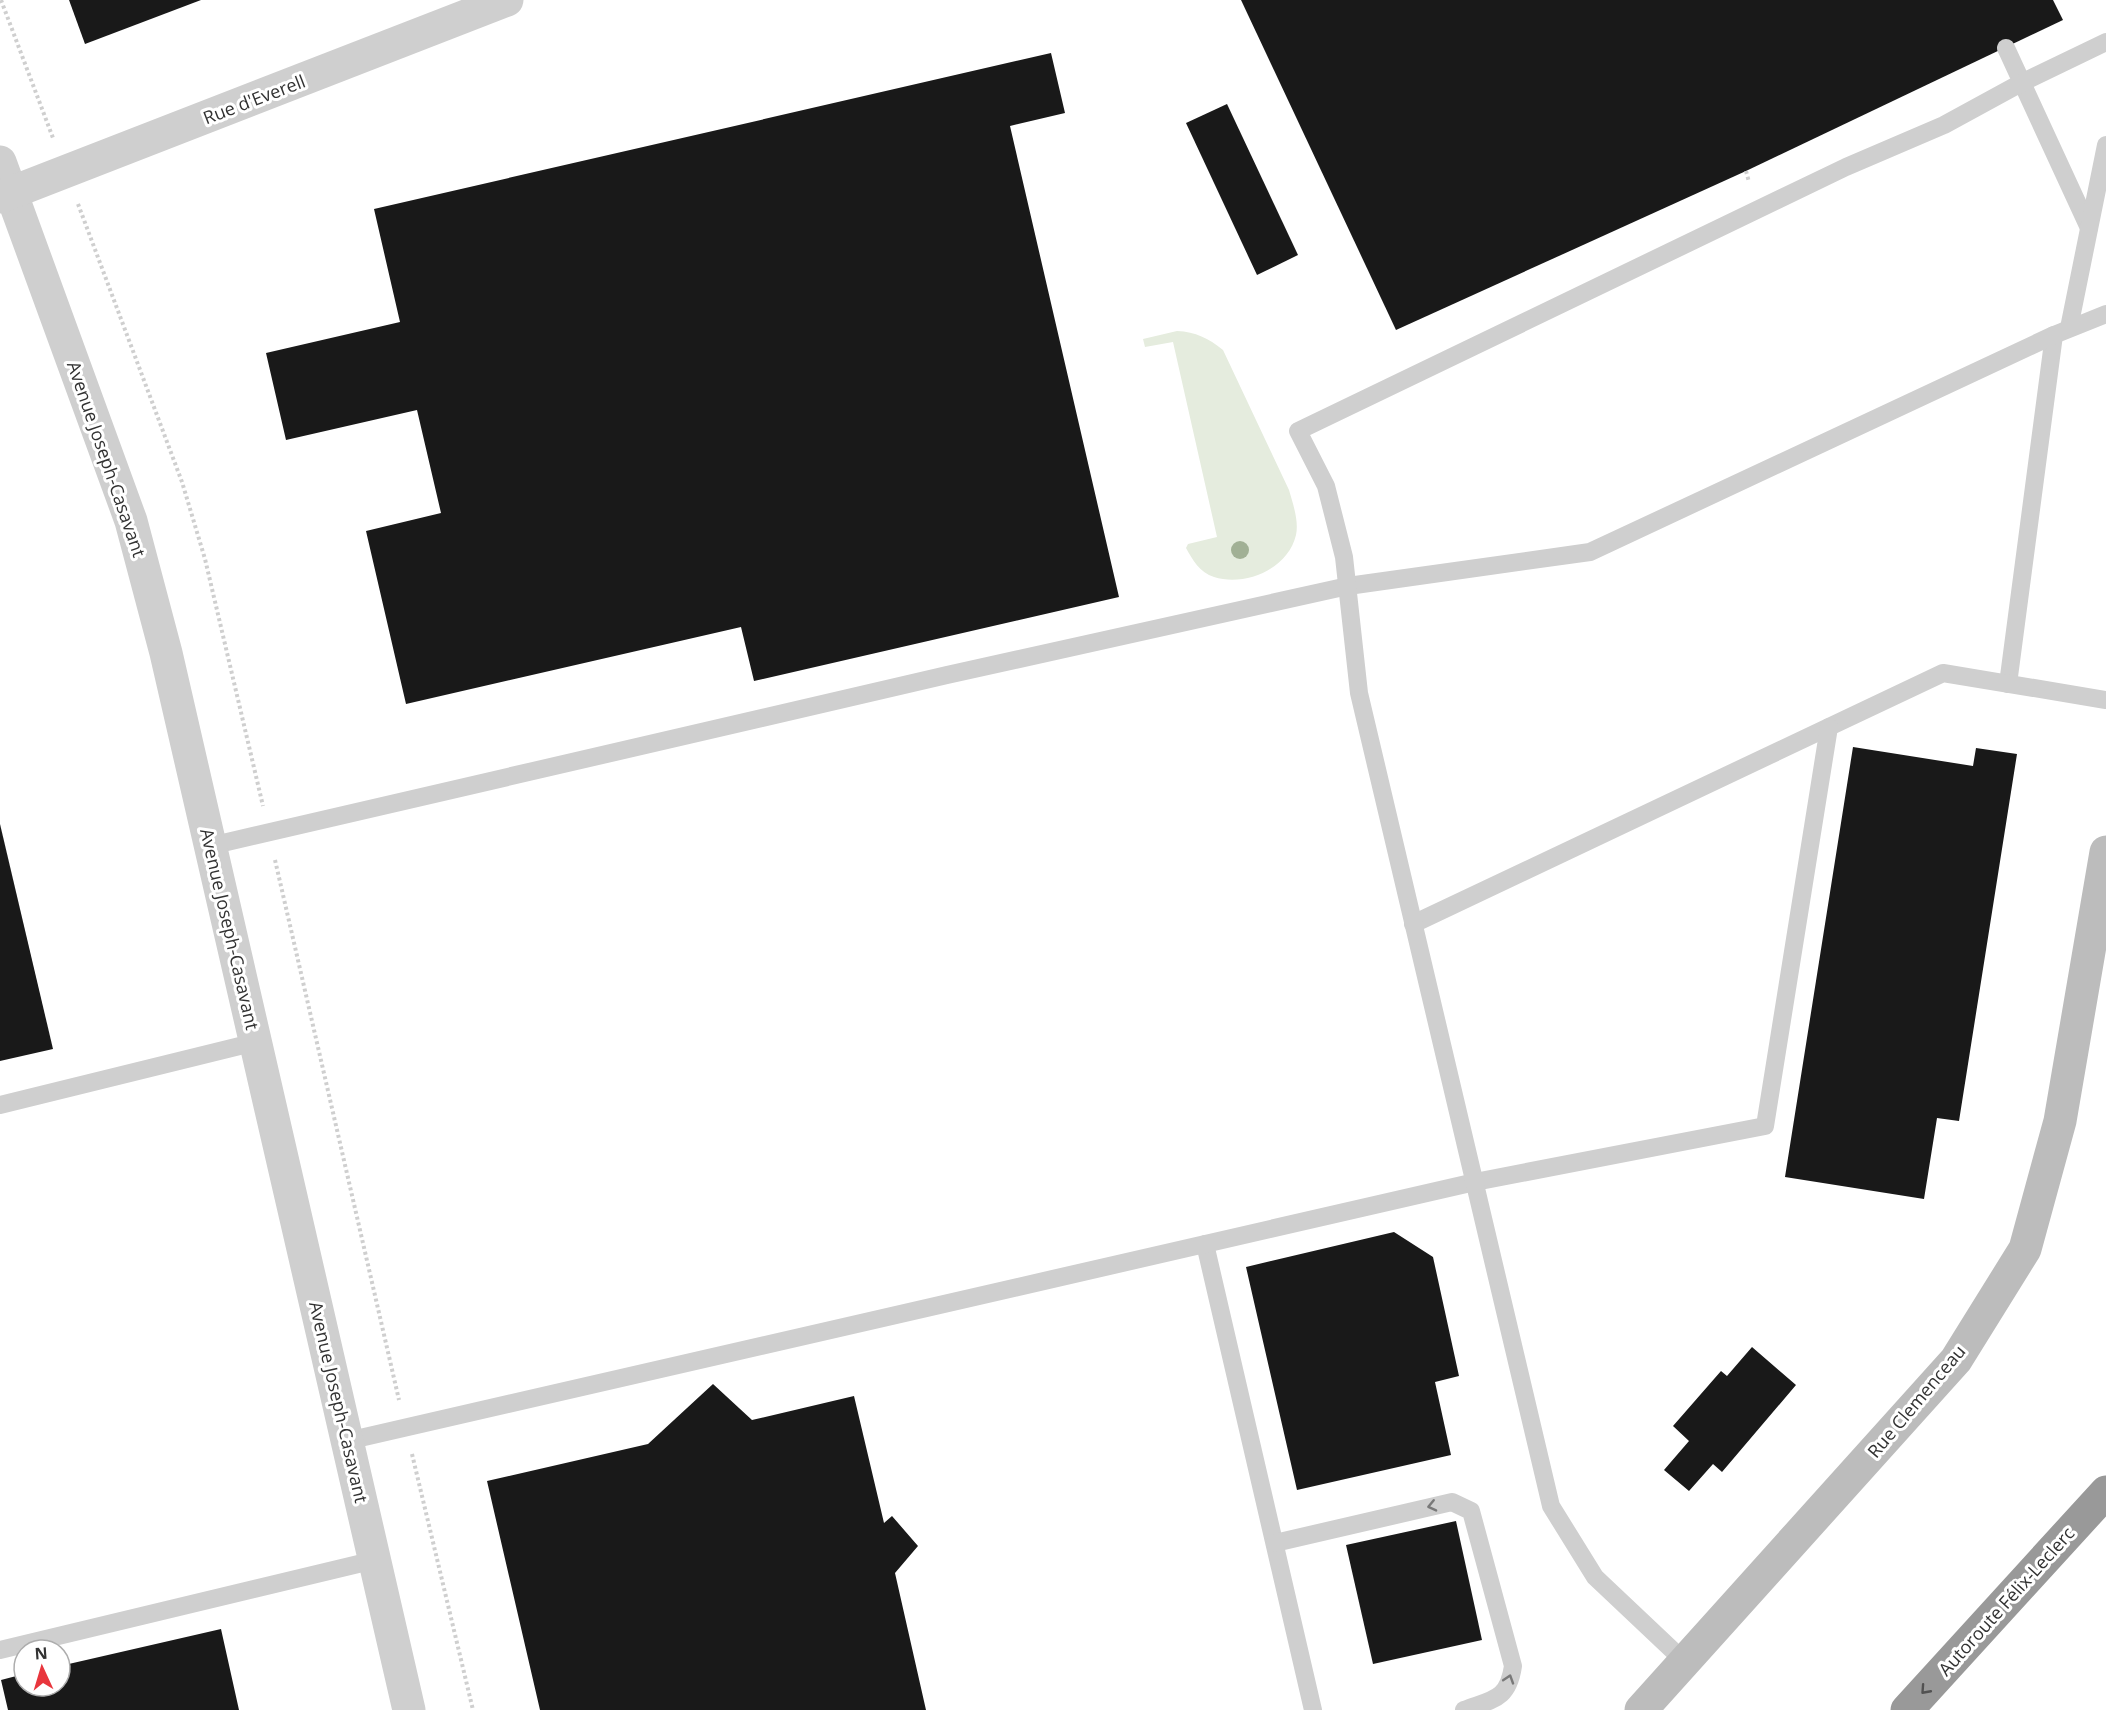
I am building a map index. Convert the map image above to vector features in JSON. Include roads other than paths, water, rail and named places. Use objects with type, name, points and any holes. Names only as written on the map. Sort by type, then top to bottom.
[{"type":"highway","name":"Autoroute Félix-Leclerc","points":[[1907,1710],[2106,1492]]},
{"type":"street","name":"Rue d'Everell","points":[[6,195],[507,0]]},
{"type":"street","name":"Avenue Joseph-Casavant","points":[[0,162],[6,195],[132,521],[166,652],[409,1710]]},
{"type":"street","name":"Rue Clemenceau","points":[[1641,1710],[1956,1360],[2025,1249],[2060,1121],[2106,852]]},
{"type":"lane","points":[[1684,1662],[1595,1577],[1551,1506],[1359,693],[1344,557],[1326,486],[1299,431],[1846,167],[1944,125],[2021,83],[2106,42]]},
{"type":"lane","points":[[2006,48],[2089,228]]},
{"type":"lane","points":[[2008,684],[2062,332],[2089,228],[2106,145]]},
{"type":"lane","points":[[210,846],[947,675],[1348,586],[1590,552],[2062,332],[2106,314]]},
{"type":"lane","points":[[1413,924],[1943,673],[2106,700]]},
{"type":"lane","points":[[347,1441],[1475,1182],[1765,1126],[1829,727]]},
{"type":"lane","points":[[0,1105],[256,1042]]},
{"type":"lane","points":[[1205,1244],[1313,1710]]},
{"type":"lane","points":[[1275,1543],[1452,1502],[1471,1511],[1513,1666],[1510,1683],[1500,1696],[1464,1710]]},
{"type":"lane","points":[[0,1650],[375,1560]]}]
